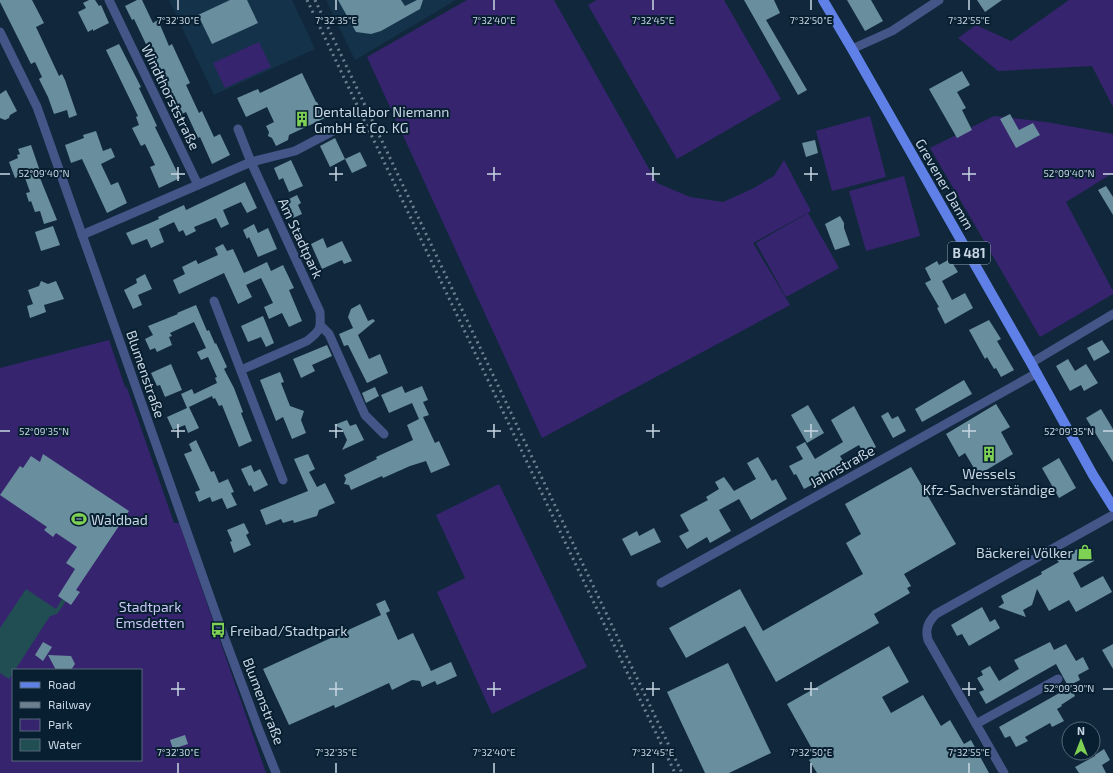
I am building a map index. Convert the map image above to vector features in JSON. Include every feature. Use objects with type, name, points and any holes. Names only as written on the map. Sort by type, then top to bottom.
[{"type":"main road","name":"Grevener Damm","points":[[823,0],[1037,373],[1093,475],[1113,507]]},
{"type":"street","name":"Windthorststraße","points":[[109,0],[198,185]]},
{"type":"street","points":[[852,49],[892,31],[939,0]]},
{"type":"street","name":"Blumenstraße","points":[[0,32],[37,107],[222,632],[276,773]]},
{"type":"street","name":"Am Stadtpark","points":[[238,129],[251,162],[320,312],[321,326],[329,334],[365,415],[384,434]]},
{"type":"street","points":[[82,235],[251,162],[295,150],[335,130]]},
{"type":"street","points":[[214,301],[283,480]]},
{"type":"street","points":[[1031,363],[1113,314]]},
{"type":"street","points":[[241,370],[307,341],[316,334],[321,326]]},
{"type":"street","name":"Jahnstraße","points":[[661,583],[1037,373]]},
{"type":"street","points":[[1004,773],[928,640],[926,632],[930,620],[936,614],[1113,515]]},
{"type":"street","points":[[976,724],[1058,679]]},
{"type":"shaded area","points":[[169,0],[292,0],[315,49],[214,95]]},
{"type":"shaded area","points":[[326,0],[456,0],[355,60]]},
{"type":"green space","points":[[467,0],[554,0],[657,183],[690,197],[723,202],[752,189],[774,176],[784,160],[811,211],[753,243],[790,305],[542,438],[367,57]]},
{"type":"green space","points":[[597,0],[724,0],[781,99],[677,159],[588,5]]},
{"type":"green space","points":[[1069,0],[1113,0],[1113,107],[1092,66],[998,71],[958,38],[976,25],[1011,41]]},
{"type":"green space","points":[[259,42],[271,67],[225,88],[213,63]]},
{"type":"green space","points":[[870,116],[886,177],[832,191],[816,131]]},
{"type":"green space","points":[[994,116],[1046,122],[1113,134],[1113,173],[1066,202],[1113,291],[1113,294],[1040,337],[930,148]]},
{"type":"green space","points":[[904,176],[920,236],[866,251],[849,191]]},
{"type":"green space","points":[[808,213],[839,268],[786,297],[756,243]]},
{"type":"green space","name":"Stadtpark Emsdetten","points":[[109,340],[174,523],[179,523],[266,773],[0,773],[0,368]]},
{"type":"green space","points":[[499,484],[587,667],[492,714],[437,592],[465,578],[436,515]]},
{"type":"water","points":[[26,589],[56,609],[62,599],[66,601],[57,614],[50,616],[16,669],[12,669],[12,674],[9,679],[0,673],[0,628]]},
{"type":"building","points":[[0,0],[32,0],[44,23],[36,27],[59,76],[62,74],[65,80],[77,115],[69,118],[67,110],[54,114],[39,79],[42,77],[35,62],[31,64]]},
{"type":"building","points":[[89,0],[95,0],[99,6],[101,5],[109,23],[88,32],[78,12],[86,8],[83,3]]},
{"type":"building","points":[[137,0],[142,0],[153,23],[158,20],[169,46],[172,44],[190,83],[186,85],[199,113],[202,111],[214,137],[220,134],[230,155],[212,164],[200,137],[198,138],[186,112],[182,114],[166,82],[164,82],[134,19],[132,20],[125,6]]},
{"type":"building","points":[[230,0],[247,0],[258,23],[212,44],[198,15]]},
{"type":"building","points":[[338,0],[401,0],[405,6],[417,0],[423,0],[420,9],[381,31],[371,34],[356,32]]},
{"type":"building","points":[[744,0],[774,0],[780,13],[766,20],[807,90],[798,95]]},
{"type":"building","points":[[847,0],[871,0],[883,21],[865,31]]},
{"type":"building","points":[[977,0],[1002,0],[985,12]]},
{"type":"building","points":[[119,44],[141,87],[139,88],[157,126],[155,127],[180,178],[159,188],[150,167],[155,165],[145,144],[141,146],[132,128],[139,125],[136,117],[138,116],[106,50]]},
{"type":"building","points":[[962,71],[970,85],[957,92],[966,108],[962,110],[972,130],[957,138],[929,89]]},
{"type":"building","points":[[302,73],[325,118],[289,135],[288,140],[276,146],[272,138],[268,136],[269,132],[266,126],[274,122],[267,107],[246,117],[237,98],[258,89],[260,93]]},
{"type":"building","points":[[6,90],[17,111],[5,120],[0,118],[0,94]]},
{"type":"building","points":[[1010,114],[1019,130],[1033,123],[1040,135],[1016,148],[1000,119]]},
{"type":"building","points":[[96,131],[103,151],[111,148],[115,157],[101,164],[111,185],[118,182],[127,203],[107,213],[82,159],[71,163],[65,145],[84,138],[83,135]]},
{"type":"building","points":[[335,138],[345,159],[330,167],[320,146]]},
{"type":"building","points":[[815,140],[818,153],[806,157],[802,143]]},
{"type":"building","points":[[31,145],[42,177],[40,178],[57,220],[44,224],[40,211],[35,212],[31,201],[29,202],[26,193],[30,192],[24,175],[15,178],[9,162],[18,158],[17,155],[20,154],[18,149]]},
{"type":"building","points":[[360,152],[367,166],[352,173],[345,159]]},
{"type":"building","points":[[291,160],[303,186],[289,192],[283,178],[279,180],[274,168]]},
{"type":"building","points":[[245,182],[257,208],[247,213],[241,202],[223,210],[229,224],[221,228],[216,218],[194,227],[196,231],[186,236],[183,230],[179,232],[174,222],[159,229],[164,242],[151,248],[147,239],[132,245],[126,233],[159,219],[158,217],[184,205],[186,210]]},
{"type":"building","points":[[1106,186],[1113,197],[1113,215],[1098,190]]},
{"type":"building","points":[[297,195],[301,203],[298,205],[302,214],[293,218],[285,201]]},
{"type":"building","points":[[840,216],[844,223],[844,228],[850,245],[835,250],[825,224]]},
{"type":"building","points":[[254,224],[258,233],[268,228],[277,249],[258,257],[249,237],[247,239],[243,230]]},
{"type":"building","points":[[53,226],[60,245],[41,251],[35,232]]},
{"type":"building","points":[[323,238],[327,248],[342,241],[352,261],[344,264],[342,260],[322,269],[311,244]]},
{"type":"building","points":[[223,244],[227,251],[233,249],[244,273],[267,262],[271,271],[283,265],[294,288],[289,290],[302,321],[289,327],[282,313],[269,319],[264,307],[273,303],[261,278],[246,285],[252,297],[238,304],[224,273],[179,294],[173,280],[185,274],[182,267],[196,260],[198,264],[218,255],[215,248]]},
{"type":"building","points":[[950,259],[958,272],[942,281],[952,300],[965,293],[973,308],[945,324],[937,308],[939,307],[925,283],[931,280],[925,268],[937,261],[939,265]]},
{"type":"building","points":[[145,274],[152,289],[138,295],[142,305],[133,309],[124,290],[137,283],[136,279]]},
{"type":"building","points":[[41,281],[48,284],[56,281],[64,299],[44,305],[46,312],[30,318],[27,306],[33,304],[28,290],[39,286]]},
{"type":"building","points":[[360,304],[368,321],[373,319],[375,321],[358,335],[369,359],[380,354],[388,373],[367,383],[348,345],[344,346],[339,334],[353,328],[348,317],[351,309]]},
{"type":"building","points":[[196,305],[207,331],[209,330],[227,367],[224,369],[234,388],[243,412],[241,413],[252,441],[239,447],[222,405],[219,406],[215,398],[213,399],[212,396],[189,407],[199,428],[188,433],[185,425],[173,430],[167,417],[187,408],[181,394],[192,389],[194,394],[217,383],[215,378],[217,377],[208,357],[201,360],[197,352],[206,348],[194,322],[170,333],[172,336],[169,337],[172,345],[157,352],[155,348],[150,350],[145,339],[153,335],[148,326]]},
{"type":"building","points":[[263,316],[274,343],[266,347],[261,337],[248,342],[241,326]]},
{"type":"building","points":[[989,320],[1001,339],[997,341],[1014,370],[1001,377],[987,357],[985,359],[969,330]]},
{"type":"building","points":[[1102,340],[1110,352],[1094,361],[1087,348]]},
{"type":"building","points":[[327,345],[332,356],[312,365],[315,371],[301,378],[293,359]]},
{"type":"building","points":[[1068,359],[1075,371],[1086,364],[1098,383],[1084,391],[1081,385],[1070,391],[1056,366]]},
{"type":"building","points":[[171,364],[182,390],[165,397],[160,385],[157,386],[151,373]]},
{"type":"building","points":[[280,372],[284,382],[281,383],[290,406],[304,411],[301,420],[306,433],[292,439],[283,417],[276,421],[260,380]]},
{"type":"building","points":[[964,380],[972,394],[922,422],[915,409]]},
{"type":"building","points":[[402,386],[405,393],[422,386],[428,400],[423,402],[429,415],[423,417],[435,443],[439,441],[450,465],[431,473],[426,461],[410,466],[383,478],[382,476],[351,490],[349,485],[344,484],[346,479],[344,475],[377,459],[376,457],[413,440],[407,425],[419,419],[412,403],[389,413],[381,395]]},
{"type":"building","points":[[375,387],[379,396],[366,403],[362,393]]},
{"type":"building","points":[[996,404],[1010,427],[1001,432],[1013,454],[978,475],[965,453],[959,457],[946,434]]},
{"type":"building","points":[[808,405],[824,433],[807,443],[791,415]]},
{"type":"building","points":[[854,406],[876,447],[864,454],[859,445],[840,456],[844,462],[818,478],[819,481],[804,489],[796,474],[794,475],[789,466],[803,459],[796,447],[805,442],[815,459],[843,442],[831,420]]},
{"type":"building","points":[[1101,409],[1113,429],[1113,462],[1086,418]]},
{"type":"building","points":[[888,412],[892,419],[898,416],[906,431],[893,438],[881,416]]},
{"type":"building","points":[[347,420],[350,426],[356,424],[364,440],[342,450],[347,440],[342,429],[334,425]]},
{"type":"building","points":[[196,440],[211,472],[214,471],[219,483],[228,479],[234,492],[231,493],[237,505],[227,509],[222,498],[212,502],[210,497],[199,502],[195,492],[200,490],[184,454],[192,451],[189,444]]},
{"type":"building","name":"Waldbad","points":[[43,454],[129,511],[76,590],[80,592],[71,605],[58,596],[75,569],[66,563],[77,547],[56,533],[53,537],[44,530],[47,527],[0,495],[20,466],[23,468],[31,456],[40,462]]},
{"type":"building","points":[[308,454],[315,469],[309,472],[317,487],[325,483],[335,503],[319,510],[317,516],[294,523],[293,520],[283,523],[281,519],[266,525],[260,510],[308,491],[294,459]]},
{"type":"building","points":[[758,457],[772,481],[776,479],[787,499],[751,520],[739,499],[719,510],[731,531],[710,543],[707,537],[687,549],[679,536],[689,531],[680,515],[708,500],[706,497],[719,489],[715,482],[724,477],[734,491],[756,479],[747,463]]},
{"type":"building","points":[[1059,458],[1076,488],[1059,498],[1042,468]]},
{"type":"building","points":[[251,465],[254,472],[260,469],[268,485],[254,492],[251,485],[249,486],[241,469]]},
{"type":"building","points":[[911,467],[956,544],[904,574],[911,586],[907,588],[910,593],[874,614],[879,623],[776,682],[745,626],[686,658],[669,628],[740,589],[763,631],[863,574],[846,543],[861,534],[845,504]]},
{"type":"building","points":[[244,523],[249,533],[246,535],[251,545],[234,553],[230,542],[232,541],[227,530]]},
{"type":"building","points":[[654,528],[661,542],[631,556],[622,539],[637,531],[639,536]]},
{"type":"building","points":[[1085,545],[1094,561],[1073,573],[1081,588],[1103,576],[1112,592],[1076,612],[1069,600],[1049,611],[1037,589],[1032,605],[1023,610],[1026,617],[998,607],[1004,603],[1001,596],[1042,574],[1041,572],[1059,562],[1057,560]]},
{"type":"building","points":[[385,600],[390,611],[386,613],[398,640],[413,633],[431,671],[451,662],[457,676],[437,685],[435,681],[422,687],[420,681],[412,680],[392,690],[389,683],[335,708],[334,705],[289,725],[263,669],[381,615],[376,604]]},
{"type":"building","points":[[982,607],[990,622],[995,619],[1000,628],[969,646],[962,634],[957,636],[951,625]]},
{"type":"building","points":[[43,642],[52,647],[43,661],[35,655]]},
{"type":"building","points":[[1050,642],[1054,650],[1066,644],[1076,661],[1083,657],[1089,669],[1078,675],[1080,680],[1068,686],[1056,664],[986,704],[979,692],[984,690],[977,678],[983,675],[981,671],[990,666],[999,681],[1019,669],[1014,660]]},
{"type":"building","points":[[1113,644],[1113,669],[1102,650]]},
{"type":"building","points":[[889,646],[909,682],[882,697],[891,713],[923,695],[941,726],[950,720],[964,744],[971,740],[989,773],[817,773],[809,760],[816,756],[787,704]]},
{"type":"building","points":[[48,655],[71,656],[75,664],[72,669],[55,669]]},
{"type":"building","points":[[728,663],[771,753],[729,773],[705,773],[667,692]]},
{"type":"building","points":[[1070,687],[1075,696],[1057,709],[1064,721],[1061,721],[1061,722],[1052,727],[1050,723],[1025,737],[1028,741],[1016,747],[1010,736],[1005,738],[999,727]]},
{"type":"building","points":[[185,735],[188,744],[173,749],[170,740]]},
{"type":"building","points":[[1104,749],[1110,760],[1102,765],[1106,773],[1079,773],[1075,767],[1086,761],[1101,761],[1101,751]]},
{"type":"railway","points":[[307,0],[675,773]]},
{"type":"railway","points":[[315,0],[682,773]]},
{"type":"place","name":"Dentallabor Niemann GmbH & Co. KG","points":[[302,119]]},
{"type":"place","name":"Wessels Kfz-Sachverständige","points":[[989,454]]},
{"type":"place","name":"Waldbad","points":[[79,519]]},
{"type":"place","name":"Bäckerei Völker","points":[[1085,552]]},
{"type":"place","name":"Freibad/Stadtpark","points":[[218,630]]}]
